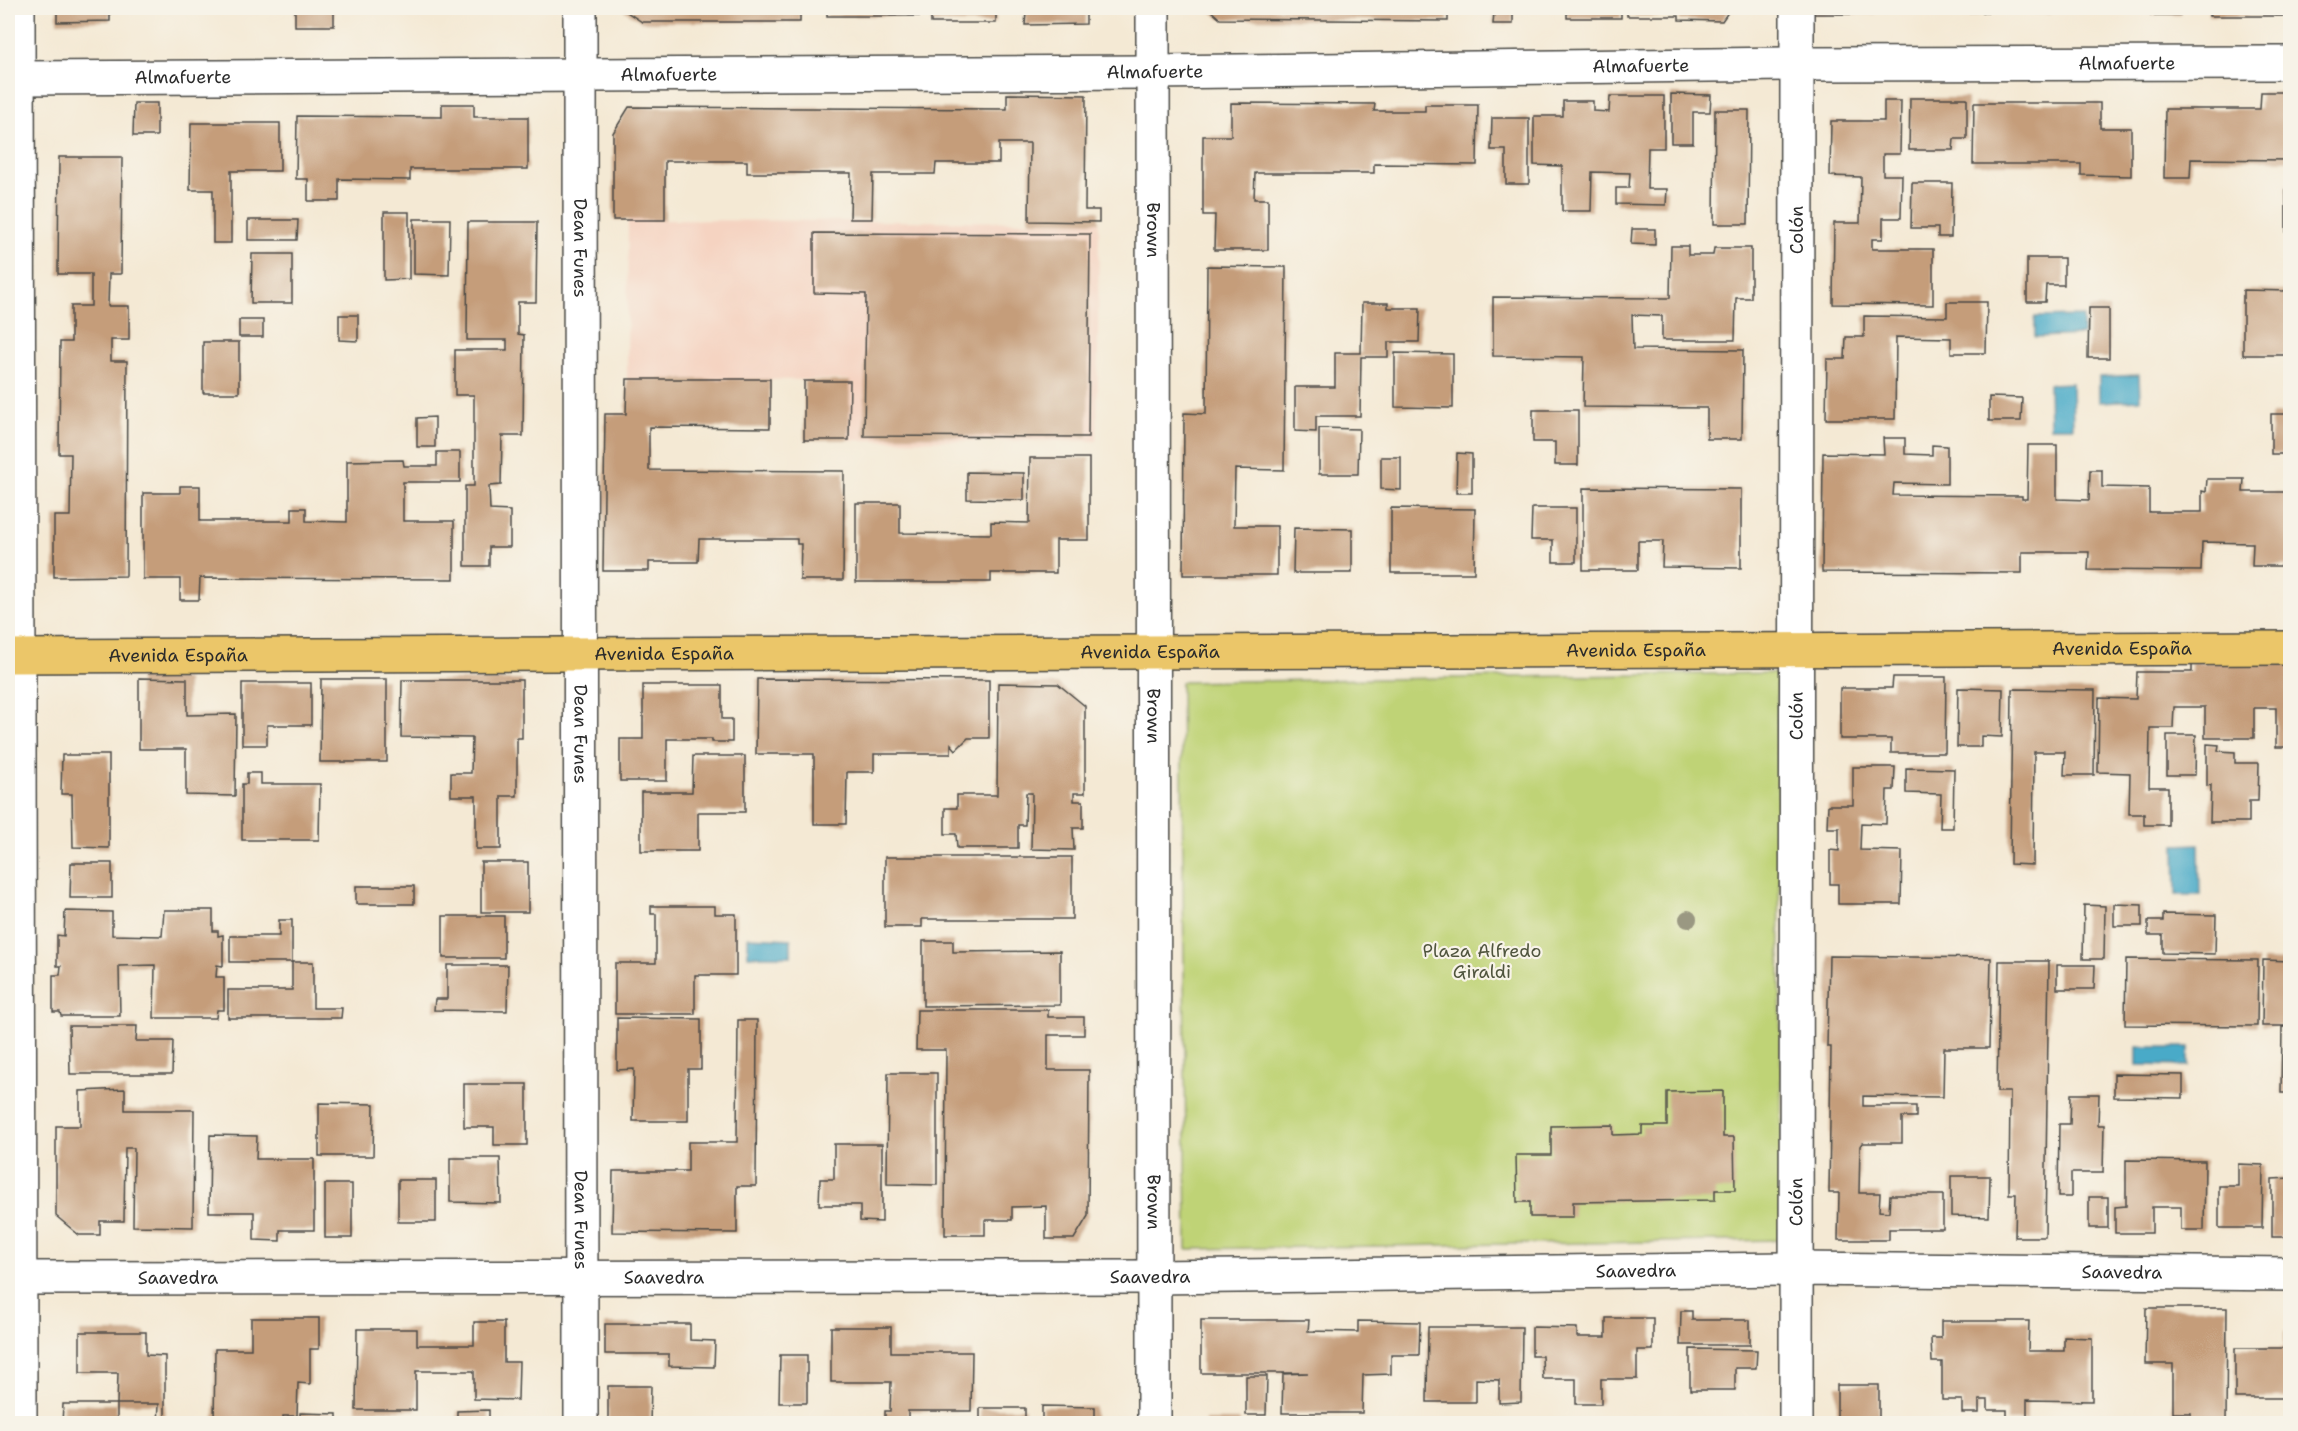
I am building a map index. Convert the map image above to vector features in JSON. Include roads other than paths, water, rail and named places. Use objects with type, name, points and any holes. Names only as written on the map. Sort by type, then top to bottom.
[{"type":"main road","name":"Avenida España","points":[[12,656],[2290,648]]},
{"type":"street","points":[[18,8],[18,78],[13,119],[12,656],[13,1278],[20,1424]]},
{"type":"street","name":"Dean Funes","points":[[580,8],[581,1424]]},
{"type":"street","name":"Brown","points":[[1153,8],[1154,1424]]},
{"type":"street","name":"Colón","points":[[1796,1424],[1797,8]]},
{"type":"street","name":"Almafuerte","points":[[18,78],[1153,72],[1796,64],[2290,63]]},
{"type":"street","name":"Saavedra","points":[[13,1278],[1154,1277],[1796,1269],[2290,1274]]},
{"type":"water","points":[[2083,316],[2083,335],[2035,337],[2035,317]]},
{"type":"water","points":[[2139,375],[2140,400],[2099,402],[2099,377]]},
{"type":"water","points":[[2072,383],[2073,427],[2050,427],[2049,384]]},
{"type":"water","points":[[2199,844],[2200,895],[2176,895],[2175,845]]},
{"type":"water","points":[[748,937],[791,939],[791,956],[748,956]]},
{"type":"water","points":[[2137,1047],[2189,1047],[2189,1066],[2137,1065]]},
{"type":"park label","name":"Plaza Alfredo Giraldi","points":[[1482,961]]}]
